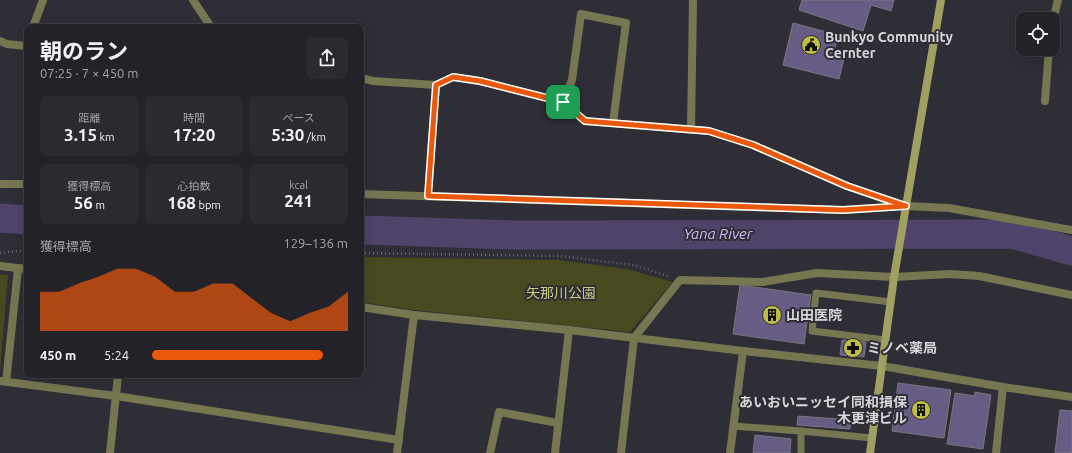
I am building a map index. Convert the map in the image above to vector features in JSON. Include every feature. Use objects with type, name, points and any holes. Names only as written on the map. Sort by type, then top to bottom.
[{"type":"street","points":[[34,24],[43,0]]},
{"type":"street","points":[[193,0],[209,24]]},
{"type":"street","points":[[691,130],[693,0]]},
{"type":"street","points":[[870,453],[894,277],[941,0]]},
{"type":"street","points":[[1055,12],[1058,0]]},
{"type":"street","points":[[563,102],[572,80],[581,14],[626,23],[612,123]]},
{"type":"street","points":[[0,41],[7,44],[24,45]]},
{"type":"street","points":[[1045,101],[1048,56]]},
{"type":"street","points":[[364,79],[373,81],[436,85],[453,77],[480,81],[563,102],[585,121],[709,131],[753,145],[847,186],[906,206]]},
{"type":"street","points":[[428,196],[436,85]]},
{"type":"street","points":[[0,184],[24,184]]},
{"type":"street","points":[[364,194],[843,210],[906,206],[949,208],[1072,230]]},
{"type":"street","points":[[0,266],[24,269]]},
{"type":"street","points":[[18,269],[3,382],[116,396],[399,440]]},
{"type":"street","points":[[621,453],[634,338],[680,280],[762,282],[817,273],[894,277],[950,274],[979,276],[1072,295]]},
{"type":"street","points":[[364,307],[414,315],[569,330],[882,366],[1003,387],[1072,397]]},
{"type":"street","points":[[397,453],[414,315]]},
{"type":"street","points":[[555,453],[569,330]]},
{"type":"street","points":[[730,453],[743,351]]},
{"type":"street","points":[[110,453],[118,378]]},
{"type":"street","points":[[996,453],[1003,387]]},
{"type":"street","points":[[490,453],[499,412],[558,423]]},
{"type":"lane","points":[[886,340],[812,331],[816,293],[891,302]]},
{"type":"lane","points":[[733,426],[872,438]]},
{"type":"lane","points":[[801,431],[801,453]]},
{"type":"path","points":[[0,253],[24,250]]},
{"type":"path","points":[[364,253],[560,256],[634,265],[680,280]]},
{"type":"green space","name":"矢那川公園","points":[[364,257],[558,260],[627,269],[673,282],[630,332],[414,310],[364,302]]},
{"type":"green space","points":[[0,274],[8,275],[0,372]]},
{"type":"building","points":[[802,0],[894,0],[891,11],[871,5],[863,31],[799,10]]},
{"type":"building","name":"Bunkyo Community Cernter","points":[[793,23],[838,35],[833,56],[844,59],[839,79],[783,65]]},
{"type":"building","name":"山田医院","points":[[740,285],[811,295],[804,344],[733,334]]},
{"type":"building","name":"ミノベ薬局","points":[[842,340],[866,342],[864,357],[840,355]]},
{"type":"building","name":"あいおいニッセイ同和損保 木更津ビル","points":[[898,383],[951,390],[944,438],[892,431]]},
{"type":"building","points":[[975,392],[991,395],[983,449],[947,444],[955,393],[975,396]]},
{"type":"building","points":[[1060,410],[1072,411],[1072,453],[1055,453]]},
{"type":"building","points":[[798,416],[851,420],[850,429],[797,425]]},
{"type":"building","points":[[755,435],[791,439],[790,453],[753,453]]},
{"type":"waterway","name":"Yana River","points":[[0,218],[24,220]]},
{"type":"waterway","name":"Yana River","points":[[364,230],[514,235],[1012,234],[1072,251]]},
{"type":"place","name":"Bunkyo Community Cernter","points":[[811,45]]},
{"type":"place","name":"山田医院","points":[[772,315]]},
{"type":"place","name":"ミノベ薬局","points":[[853,348]]},
{"type":"place","name":"あいおいニッセイ同和損保 木更津ビル","points":[[921,410]]},
{"type":"route","points":[[453,77],[480,81],[563,102],[585,121],[709,131],[753,145],[847,186],[906,206],[843,210],[428,196],[436,85],[453,77]]}]
